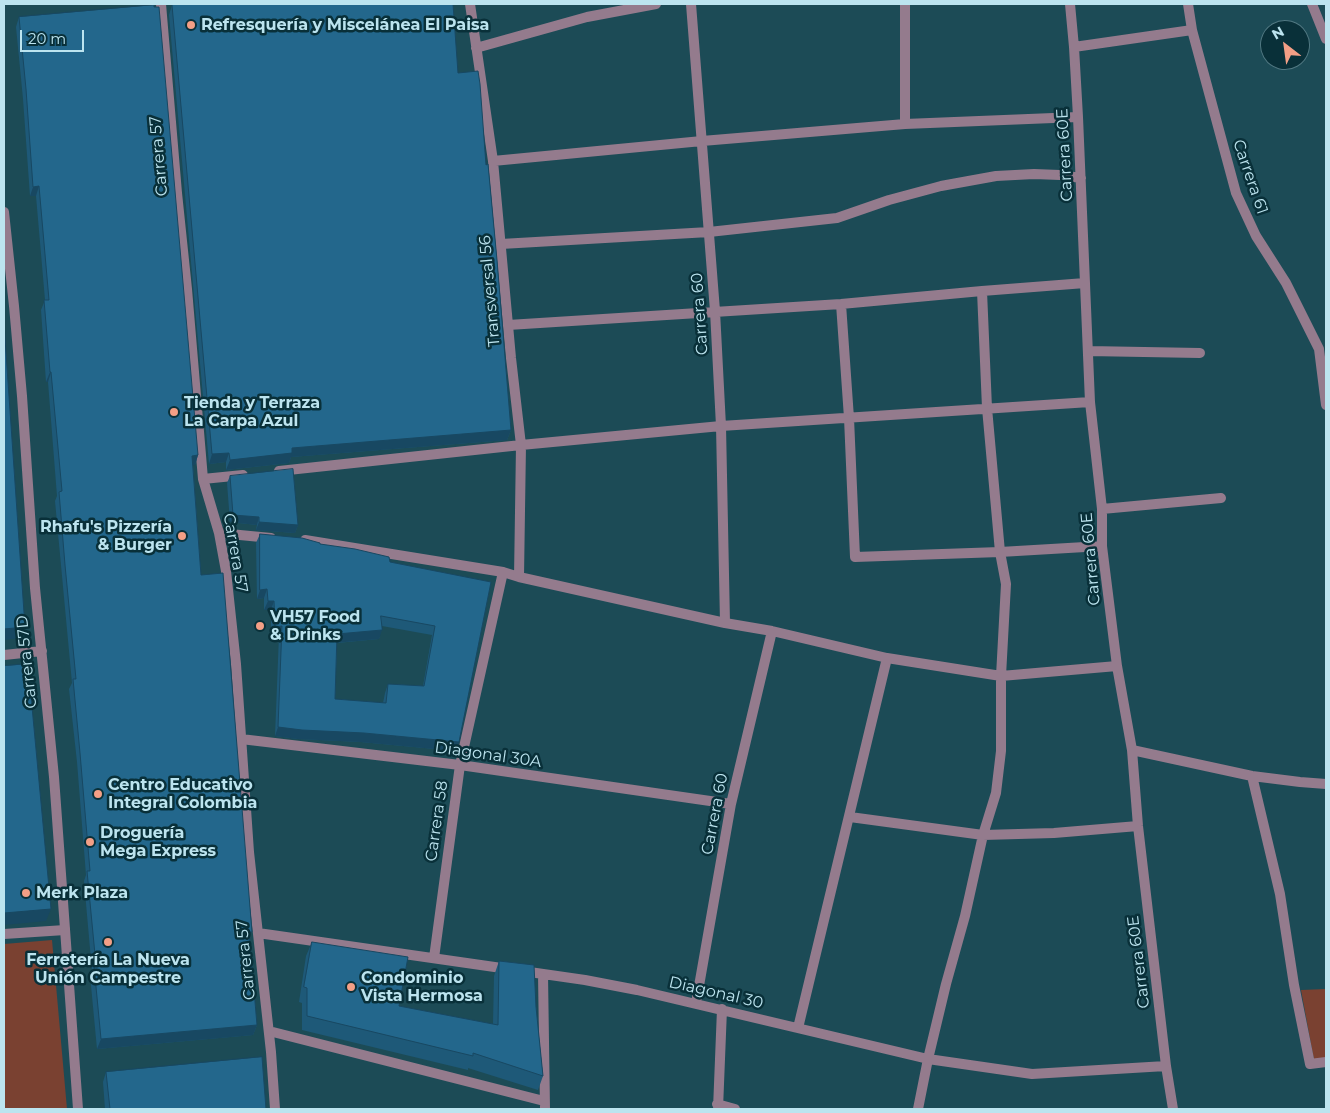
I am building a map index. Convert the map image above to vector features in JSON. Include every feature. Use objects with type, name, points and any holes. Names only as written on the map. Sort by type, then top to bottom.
[{"type":"street","name":"Carrera 57","points":[[161,4],[203,479],[219,533],[226,571],[235,655],[249,852],[275,1109]]},
{"type":"street","name":"Transversal 56","points":[[470,4],[493,161],[521,444],[519,577]]},
{"type":"street","points":[[476,48],[587,17],[656,4]]},
{"type":"street","name":"Carrera 60","points":[[691,4],[716,311],[721,426],[724,623]]},
{"type":"street","points":[[905,4],[905,124]]},
{"type":"street","name":"Carrera 60E","points":[[1070,4],[1078,117],[1090,402],[1102,509],[1102,546],[1117,666],[1132,750],[1138,826],[1172,1109]]},
{"type":"street","name":"Carrera 61","points":[[1188,4],[1192,30],[1236,193],[1256,236],[1286,283],[1323,349],[1326,405]]},
{"type":"street","points":[[1312,4],[1326,39]]},
{"type":"street","points":[[1074,47],[1192,30]]},
{"type":"street","points":[[493,161],[905,124],[1078,117]]},
{"type":"street","points":[[501,244],[709,232],[837,218],[889,200],[941,186],[996,176],[1042,174],[1081,178]]},
{"type":"street","name":"Carrera 57D","points":[[4,212],[9,306],[22,396],[35,588],[54,777],[78,1109]]},
{"type":"street","points":[[508,325],[841,304],[1085,283]]},
{"type":"street","points":[[918,1109],[946,984],[965,916],[983,835],[996,793],[1001,751],[1001,676],[1006,584],[1000,552],[987,408],[982,291]]},
{"type":"street","points":[[841,304],[849,418],[855,557],[1102,546]]},
{"type":"street","points":[[1088,351],[1200,353]]},
{"type":"street","points":[[270,472],[521,444],[721,426],[1090,402]]},
{"type":"street","points":[[203,479],[251,474]]},
{"type":"street","points":[[1102,509],[1221,498]]},
{"type":"street","points":[[219,533],[278,538]]},
{"type":"street","points":[[297,540],[503,572],[887,658],[1001,676],[1117,666]]},
{"type":"street","name":"Carrera 58","points":[[434,958],[460,765],[503,572]]},
{"type":"street","name":"Carrera 60","points":[[696,1003],[731,804],[772,632]]},
{"type":"street","points":[[4,655],[42,651]]},
{"type":"street","points":[[798,1028],[887,658]]},
{"type":"street","name":"Diagonal 30A","points":[[241,739],[460,765],[731,804]]},
{"type":"street","points":[[1132,750],[1252,776],[1326,784]]},
{"type":"street","points":[[1252,776],[1280,894],[1294,985],[1310,1064],[1326,1062]]},
{"type":"street","points":[[850,817],[983,835],[1054,833],[1138,826]]},
{"type":"street","points":[[4,934],[65,930]]},
{"type":"street","name":"Diagonal 30","points":[[258,932],[585,980],[696,1003],[928,1059],[1032,1074],[1166,1066]]},
{"type":"street","points":[[268,1031],[545,1105],[543,974]]},
{"type":"street","points":[[722,1009],[718,1107],[735,1109]]},
{"type":"shaded area","points":[[52,940],[67,1109],[4,1109],[4,944]]},
{"type":"shaded area","points":[[1326,989],[1326,1059],[1314,1060],[1301,990]]},
{"type":"building","points":[[453,4],[458,73],[478,71],[480,84],[511,430],[292,448],[292,453],[230,460],[229,453],[212,454],[172,5]]},
{"type":"building","points":[[154,5],[154,7],[159,7],[198,455],[192,456],[201,575],[223,573],[252,932],[249,932],[257,1025],[101,1039],[87,871],[90,871],[73,679],[76,679],[59,492],[62,491],[44,300],[49,300],[39,186],[33,187],[19,17]]},
{"type":"building","points":[[4,324],[25,627],[4,629]]},
{"type":"building","points":[[293,469],[298,525],[259,522],[259,517],[233,515],[230,476]]},
{"type":"building","points":[[260,534],[302,538],[320,544],[355,549],[389,557],[390,562],[491,582],[459,742],[278,727],[282,626],[275,627],[274,601],[268,601],[267,589],[260,590]],"holes":[[[381,616],[435,626],[424,686],[388,684],[386,703],[335,699],[337,634],[382,630]]]},
{"type":"building","points":[[28,664],[51,909],[4,913],[4,666]]},
{"type":"building","points":[[312,942],[408,957],[399,1006],[498,1025],[499,961],[534,965],[543,1076],[473,1053],[473,1056],[307,1016],[307,988],[304,987]]},
{"type":"building","points":[[262,1057],[266,1109],[110,1109],[106,1072]]},
{"type":"place","name":"Refresquería y Miscelánea El Paisa","points":[[191,25]]},
{"type":"place","name":"Tienda y Terraza La Carpa Azul","points":[[174,412]]},
{"type":"place","name":"Rhafu's Pizzería & Burger","points":[[182,536]]},
{"type":"place","name":"VH57 Food & Drinks","points":[[260,626]]},
{"type":"place","name":"Centro Educativo Integral Colombia","points":[[98,794]]},
{"type":"place","name":"Droguería Mega Express","points":[[90,842]]},
{"type":"place","name":"Merk Plaza","points":[[26,893]]},
{"type":"place","name":"Ferretería La Nueva Unión Campestre","points":[[108,942]]},
{"type":"place","name":"Condominio Vista Hermosa","points":[[351,987]]}]
